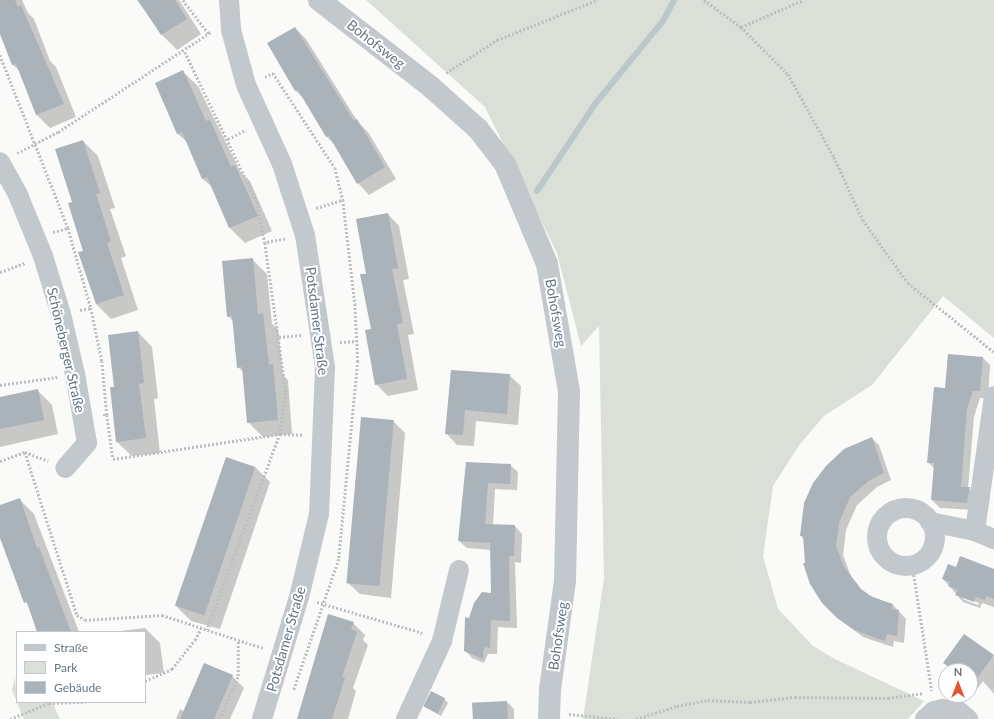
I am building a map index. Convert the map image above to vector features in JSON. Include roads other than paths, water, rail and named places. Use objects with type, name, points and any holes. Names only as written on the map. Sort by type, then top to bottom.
[{"type":"street","name":"Potsdamer Straße","points":[[229,0],[231,30],[246,85],[282,164],[304,235],[322,337],[325,398],[319,514],[299,597],[262,719]]},
{"type":"street","name":"Bohofsweg","points":[[319,0],[431,87],[478,129],[505,164],[547,264],[569,391],[565,581],[549,716]]},
{"type":"street","name":"Schöneberger Straße","points":[[6,158],[18,195],[43,256],[61,314],[75,374],[87,443],[65,468]]},
{"type":"street","points":[[975,531],[994,396]]},
{"type":"street","points":[[930,522],[934,530],[932,549],[927,558],[910,566],[900,566],[884,557],[879,549],[878,530],[888,515],[906,508],[915,510],[930,522],[975,531],[994,539]]},
{"type":"street","points":[[406,719],[442,641],[459,570]]},
{"type":"street","points":[[930,707],[952,709],[968,719]]},
{"type":"waterway","points":[[537,191],[595,104],[663,21],[674,0]]}]
